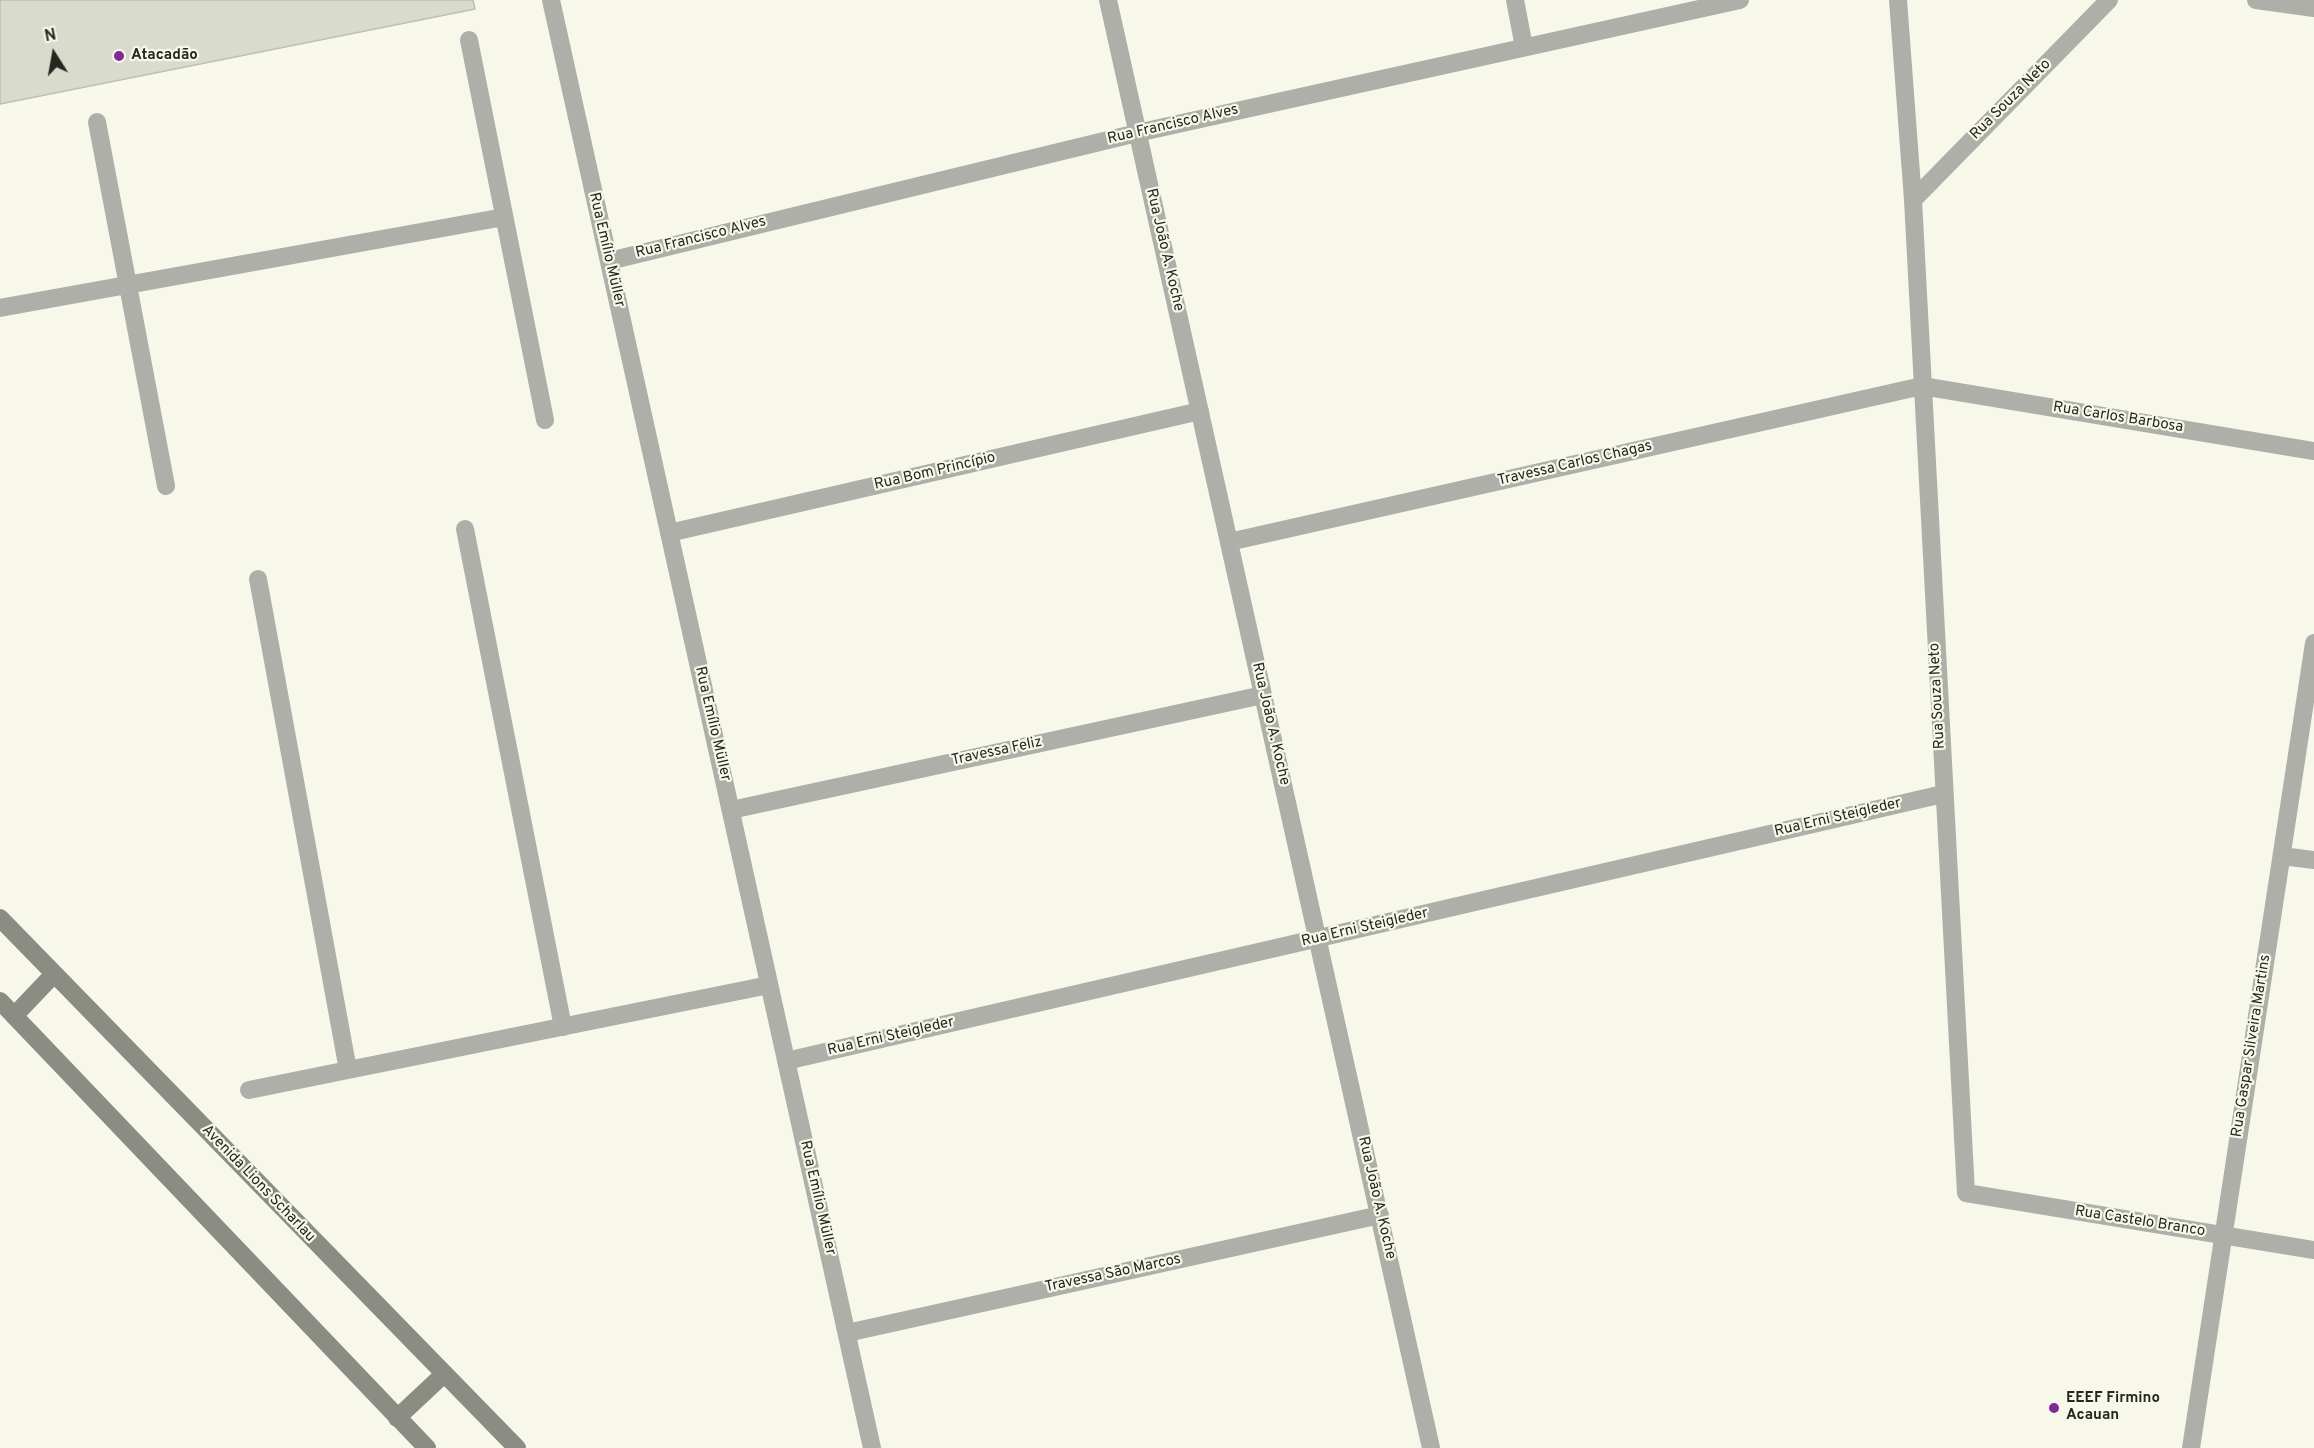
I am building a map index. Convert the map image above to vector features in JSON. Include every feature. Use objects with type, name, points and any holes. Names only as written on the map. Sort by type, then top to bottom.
[{"type":"street","name":"Rua Emílio Müller","points":[[551,0],[872,1448]]},
{"type":"street","name":"Rua João A. Koche","points":[[1107,0],[1431,1448]]},
{"type":"street","points":[[1515,0],[1524,47]]},
{"type":"street","name":"Rua Francisco Alves","points":[[609,261],[1137,133],[1740,0]]},
{"type":"street","name":"Rua Souza Neto","points":[[1898,0],[1913,200],[1966,1193]]},
{"type":"street","name":"Rua Souza Neto","points":[[1913,200],[2109,0]]},
{"type":"street","points":[[2256,0],[2314,8]]},
{"type":"street","points":[[469,40],[545,420]]},
{"type":"street","points":[[97,122],[166,486]]},
{"type":"street","points":[[0,308],[504,217]]},
{"type":"street","name":"Rua Carlos Barbosa","points":[[1922,386],[2314,451]]},
{"type":"street","name":"Travessa Carlos Chagas","points":[[1229,542],[1922,386]]},
{"type":"street","name":"Rua Bom Princípio","points":[[669,533],[1200,411]]},
{"type":"street","points":[[465,529],[563,1027]]},
{"type":"street","points":[[258,579],[348,1070]]},
{"type":"street","name":"Rua Gaspar Silveira Martins","points":[[2191,1448],[2314,643]]},
{"type":"street","name":"Travessa Feliz","points":[[731,810],[1263,694]]},
{"type":"street","name":"Rua Erni Steigleder","points":[[786,1061],[1943,794]]},
{"type":"street","points":[[2282,856],[2314,860]]},
{"type":"street","name":"Avenida Lions Scharlau","points":[[0,918],[443,1375],[517,1448]]},
{"type":"street","points":[[14,1016],[54,974]]},
{"type":"street","points":[[249,1090],[770,986]]},
{"type":"street","points":[[0,1001],[427,1448]]},
{"type":"street","name":"Rua Castelo Branco","points":[[1966,1193],[2314,1250]]},
{"type":"street","name":"Travessa São Marcos","points":[[847,1333],[1380,1215]]},
{"type":"street","points":[[397,1418],[443,1375]]},
{"type":"building","name":"Atacadão","points":[[0,0],[473,0],[475,9],[0,104]]},
{"type":"place","name":"Atacadão","points":[[119,56]]},
{"type":"place","name":"EEEF Firmino Acauan","points":[[2054,1408]]}]
